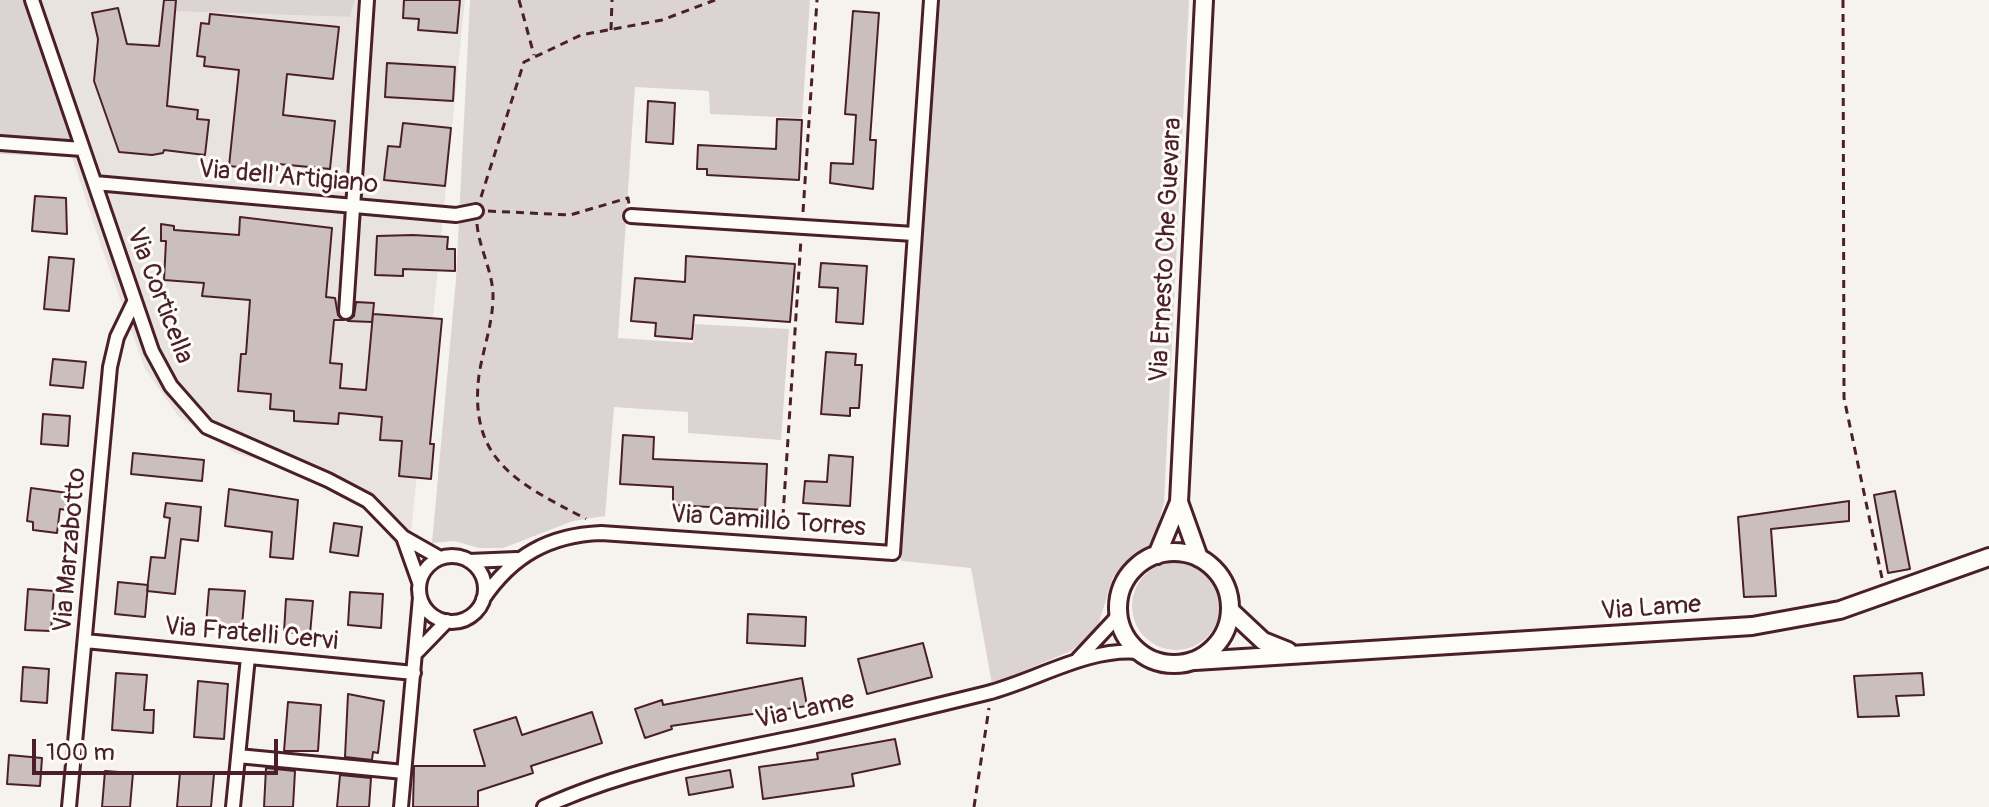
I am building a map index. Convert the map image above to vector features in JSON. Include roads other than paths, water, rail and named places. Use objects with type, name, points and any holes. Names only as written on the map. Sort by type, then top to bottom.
[{"type":"street","name":"Via Corticella","points":[[32,0],[134,302],[152,351],[171,386],[207,427],[368,501],[403,537],[440,558],[460,557],[469,561]]},
{"type":"street","points":[[346,312],[367,0]]},
{"type":"street","name":"Via Camillo Torres","points":[[483,599],[517,559],[546,542],[573,534],[601,533],[893,553],[931,0]]},
{"type":"street","name":"Via Ernesto Che Guevara","points":[[1157,555],[1179,502],[1204,0]]},
{"type":"street","points":[[0,143],[82,149]]},
{"type":"street","name":"Via dell'Artigiano","points":[[95,183],[456,215],[476,211]]},
{"type":"street","points":[[631,216],[914,234]]},
{"type":"street","name":"Via Marzabotto","points":[[69,807],[110,367],[117,337],[134,302]]},
{"type":"street","name":"Via Ernesto Che Guevara","points":[[1179,502],[1199,558]]},
{"type":"street","name":"Via Corticella","points":[[401,807],[420,597],[419,582],[403,537]]},
{"type":"street","points":[[1181,553],[1199,558],[1221,577],[1231,611],[1221,639],[1195,661],[1162,663],[1139,652],[1125,634],[1119,615],[1121,591],[1130,574],[1157,555],[1181,553]]},
{"type":"street","name":"Via Lame","points":[[1195,661],[1243,655],[1306,655],[1752,626],[1840,610],[1989,557]]},
{"type":"street","points":[[419,582],[430,563],[440,558]]},
{"type":"street","name":"Via Camillo Torres","points":[[469,561],[517,559]]},
{"type":"street","points":[[417,652],[447,621],[473,614],[483,599],[483,577],[469,561]]},
{"type":"street","points":[[420,597],[430,613],[447,621]]},
{"type":"street","name":"Via Lame","points":[[1231,611],[1263,641],[1306,655]]},
{"type":"street","name":"Via Lame","points":[[1076,662],[1119,615]]},
{"type":"street","name":"Via Fratelli Cervi","points":[[85,641],[414,673]]},
{"type":"street","name":"Via Lame","points":[[544,807],[626,774],[675,761],[854,725],[991,692],[1108,652],[1139,652]]},
{"type":"street","points":[[233,807],[248,657]]},
{"type":"street","points":[[238,756],[404,772]]}]
